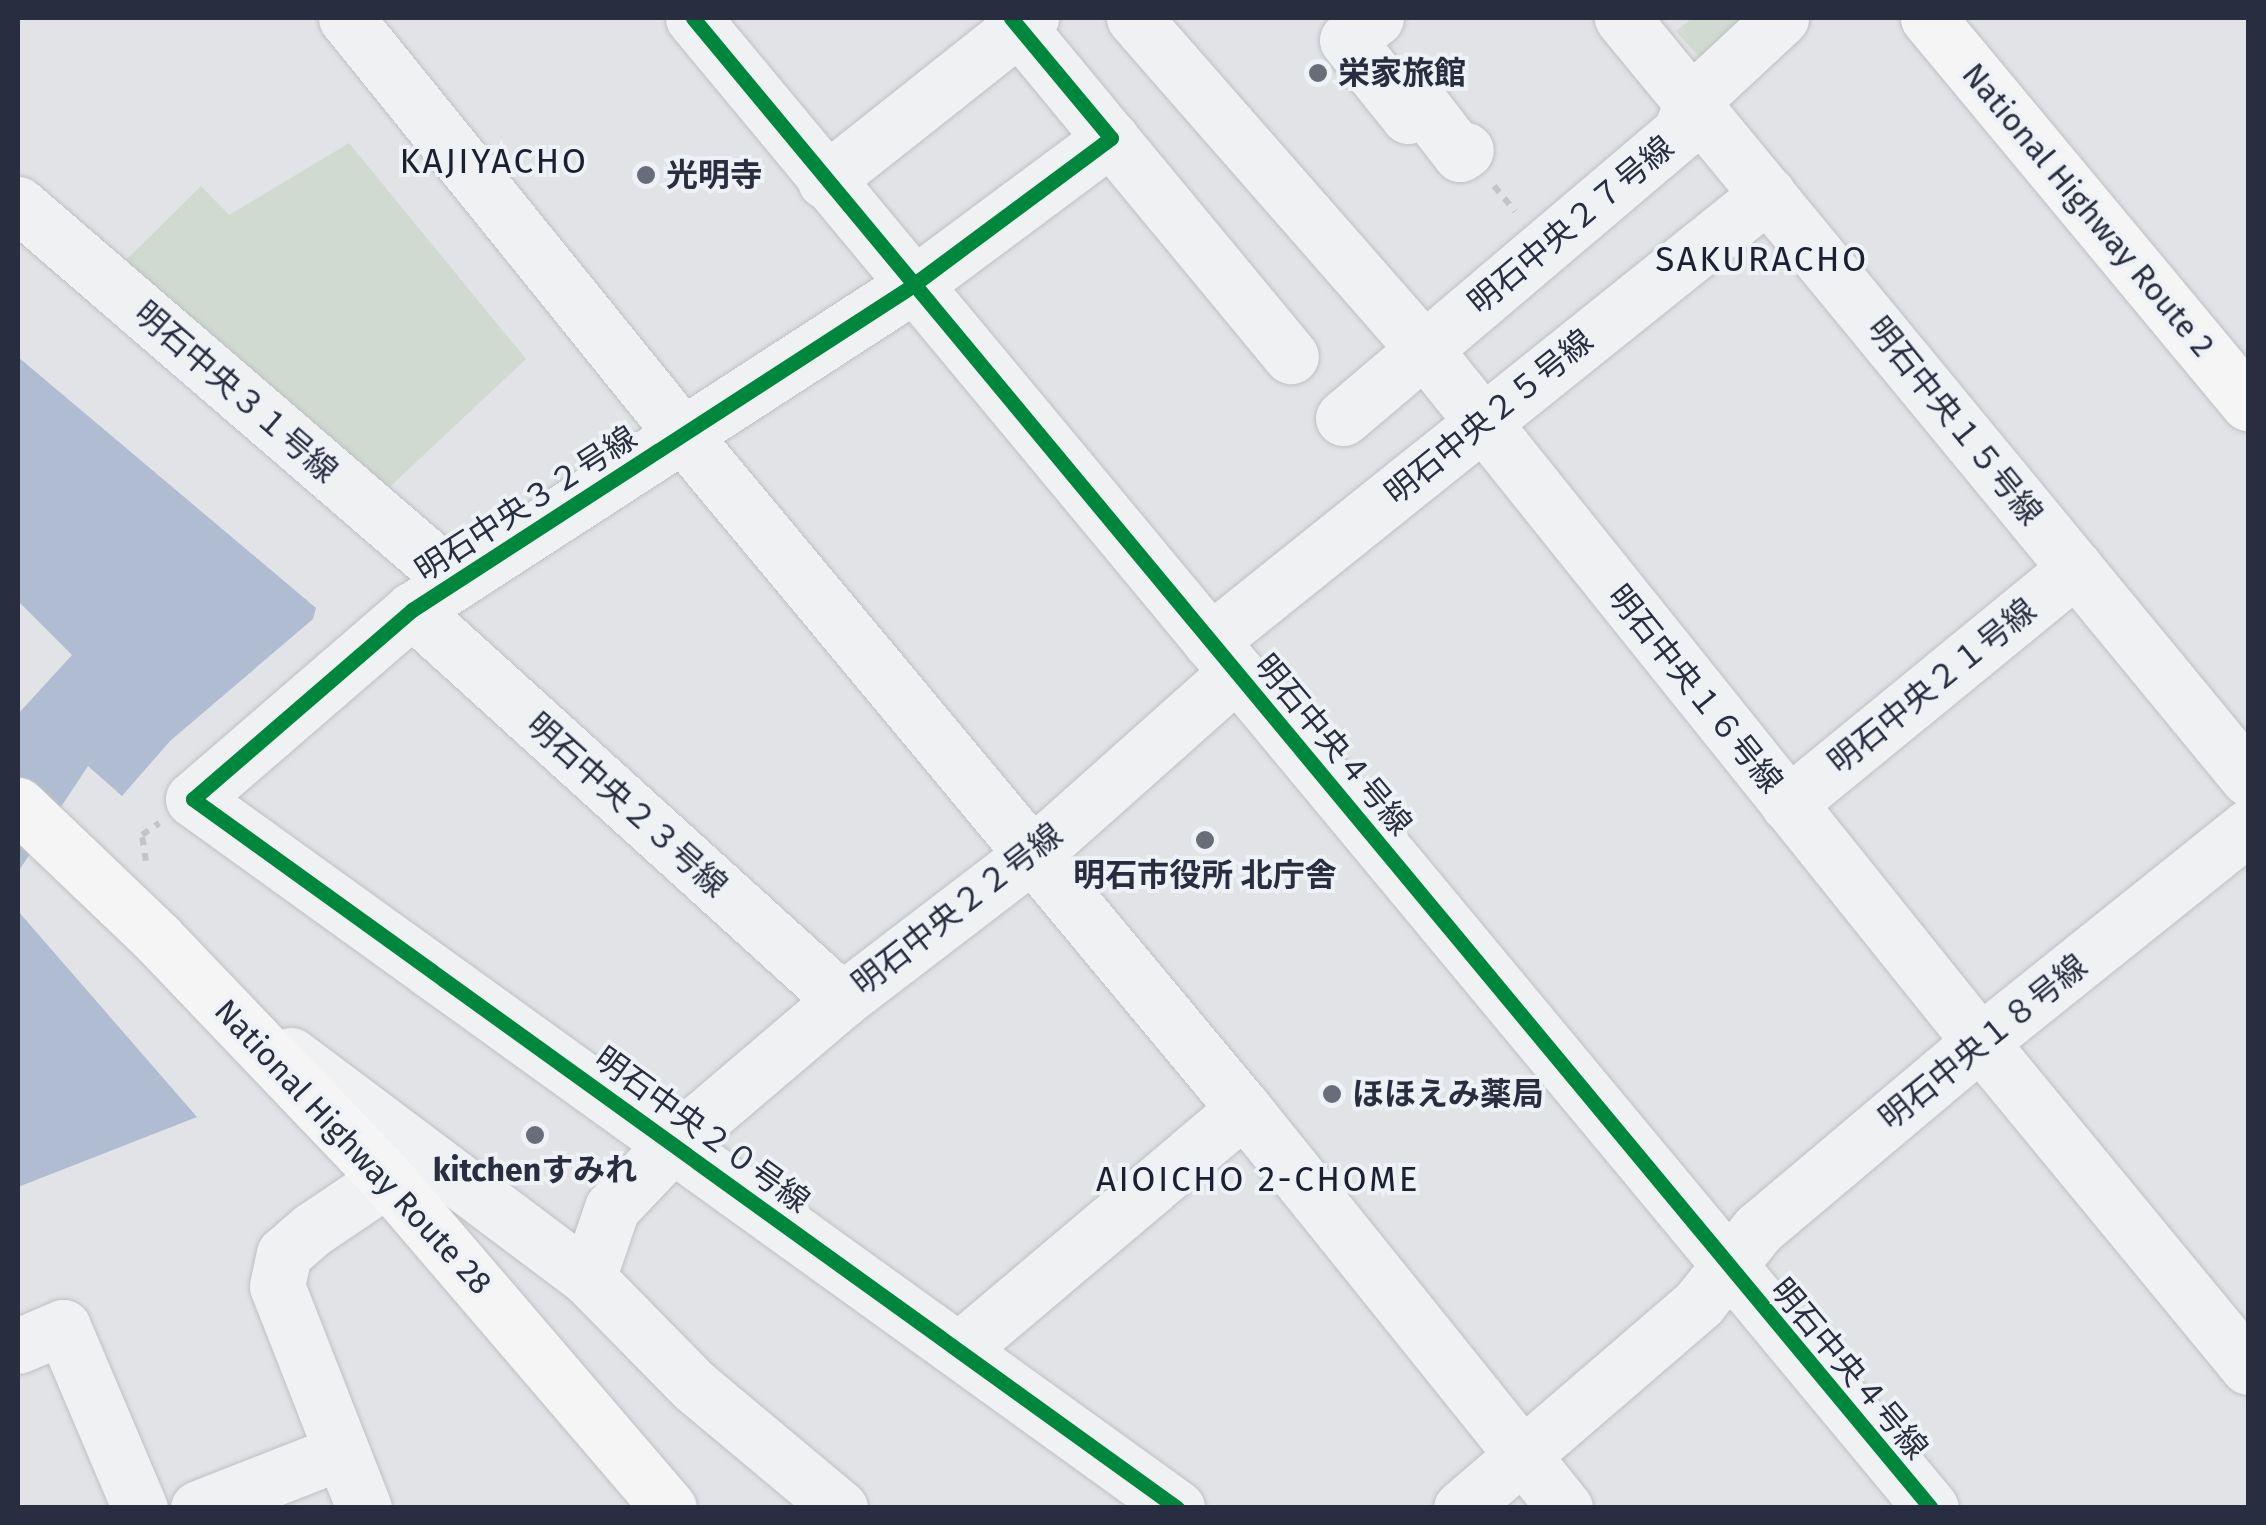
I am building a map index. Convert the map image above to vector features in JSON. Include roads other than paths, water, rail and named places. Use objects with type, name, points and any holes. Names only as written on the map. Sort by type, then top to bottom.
[{"type":"highway","name":"National Highway Route 2","points":[[1928,18],[2248,403]]},
{"type":"highway","name":"National Highway Route 28","points":[[18,805],[219,1002],[408,1169],[669,1508]]},
{"type":"street","points":[[346,18],[683,435],[1244,1109],[1564,1508]]},
{"type":"street","name":"明石中央４号線","points":[[693,18],[1930,1508]]},
{"type":"street","name":"明石中央１６号線","points":[[1134,18],[1424,349],[1980,1042],[2248,1367]]},
{"type":"street","points":[[1376,18],[1347,40],[1408,116],[1422,105],[1460,154],[1466,150]]},
{"type":"street","name":"明石中央１５号線","points":[[1622,18],[2248,778]]},
{"type":"street","name":"明石中央２７号線","points":[[1343,418],[1682,131],[1692,101],[1781,18]]},
{"type":"street","points":[[825,181],[1020,21],[1291,356]]},
{"type":"street","name":"明石中央３２号線","points":[[193,799],[434,596],[912,286],[1111,138]]},
{"type":"street","name":"明石中央２５号線","points":[[1224,657],[1482,424],[1768,194]]},
{"type":"street","name":"明石中央３１号線","points":[[18,204],[434,596]]},
{"type":"street","name":"明石中央２１号線","points":[[1788,804],[2076,568]]},
{"type":"street","name":"明石中央２３号線","points":[[434,596],[842,1000]]},
{"type":"street","name":"明石中央２２号線","points":[[588,1278],[612,1208],[674,1143],[842,1000],[1032,854],[1224,657]]},
{"type":"street","name":"明石中央２０号線","points":[[193,799],[1177,1508]]},
{"type":"street","name":"明石中央１８号線","points":[[1461,1508],[1698,1303],[1758,1228],[1980,1042],[2248,827]]},
{"type":"street","points":[[960,1349],[1244,1109]]},
{"type":"street","points":[[364,1508],[277,1286],[284,1254],[312,1229],[408,1169],[588,1278],[694,1386],[840,1508]]},
{"type":"street","points":[[18,1346],[63,1327],[140,1508]]},
{"type":"street","points":[[198,1508],[341,1452]]},
{"type":"water","points":[[18,357],[316,608],[313,619],[170,741],[122,796],[88,766],[18,872],[18,714],[72,655],[18,601]]},
{"type":"water","points":[[18,911],[197,1117],[18,1187]]},
{"type":"place","name":"栄家旅館","points":[[1318,73]]},
{"type":"place","name":"光明寺","points":[[646,175]]},
{"type":"place","name":"明石市役所 北庁舎","points":[[1205,840]]},
{"type":"place","name":"ほほえみ薬局","points":[[1332,1094]]},
{"type":"place","name":"kitchenすみれ","points":[[535,1135]]},
{"type":"district","name":"KAJIYACHO","points":[[494,161]]},
{"type":"district","name":"SAKURACHO","points":[[1762,259]]},
{"type":"district","name":"AIOICHO 2-CHOME","points":[[1258,1179]]}]
